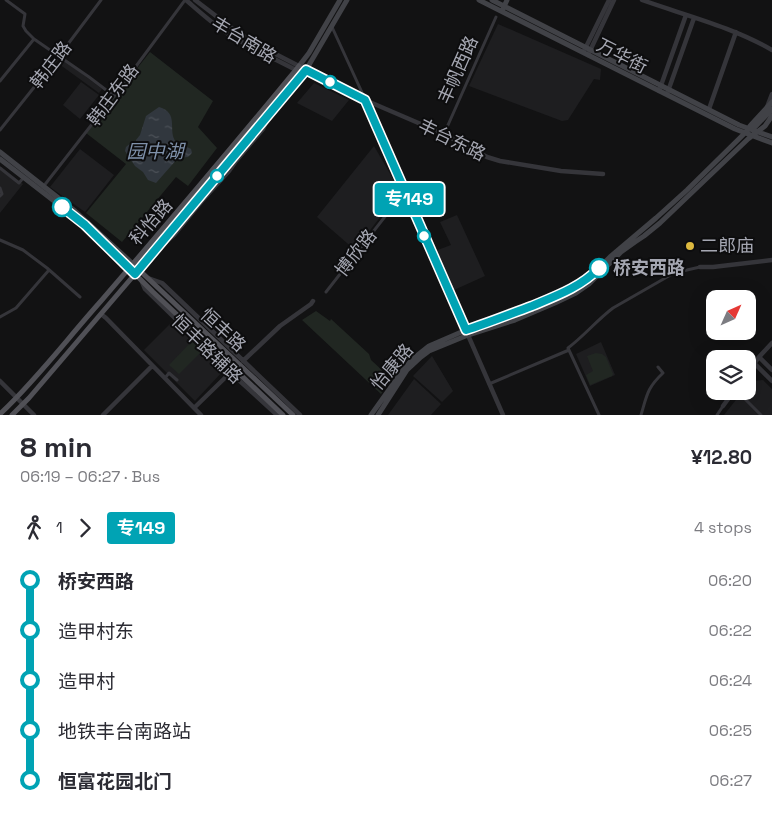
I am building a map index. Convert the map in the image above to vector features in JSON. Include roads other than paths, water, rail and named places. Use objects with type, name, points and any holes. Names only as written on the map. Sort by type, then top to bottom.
[{"type":"main road","points":[[298,68],[340,0]]},
{"type":"main road","points":[[306,70],[348,0]]},
{"type":"main road","name":"万华街","points":[[479,0],[500,6]]},
{"type":"main road","name":"万华街","points":[[492,0],[500,6],[587,51],[668,92],[709,110],[752,136],[772,143]]},
{"type":"main road","points":[[500,6],[507,0]]},
{"type":"main road","name":"科怡路","points":[[0,414],[37,376],[218,165],[298,68]]},
{"type":"main road","name":"科怡路","points":[[12,415],[153,253],[306,70]]},
{"type":"main road","name":"万华街","points":[[668,92],[735,130],[757,132],[772,137]]},
{"type":"main road","points":[[467,332],[563,293],[594,273],[687,190],[747,132],[754,128],[769,110],[772,102]]},
{"type":"main road","points":[[765,126],[772,116]]},
{"type":"main road","points":[[467,332],[514,320],[576,293],[589,284],[621,252],[660,223],[752,136],[772,121]]},
{"type":"main road","points":[[0,152],[42,188],[86,220],[131,266]]},
{"type":"main road","points":[[0,159],[42,188]]},
{"type":"main road","name":"恒丰路","points":[[131,266],[148,278],[241,362],[294,415]]},
{"type":"main road","name":"恒丰路","points":[[137,271],[142,281],[232,371],[283,415]]},
{"type":"main road","name":"怡康路","points":[[371,415],[401,372],[414,358],[429,346],[467,332]]},
{"type":"main road","name":"怡康路","points":[[378,415],[407,370],[421,356],[467,332]]},
{"type":"street","points":[[6,0],[25,14],[24,26],[34,39],[114,96]]},
{"type":"street","name":"韩庄路","points":[[0,130],[101,0]]},
{"type":"street","name":"丰台南路","points":[[185,0],[233,37],[260,52],[306,70],[365,100]]},
{"type":"street","name":"韩庄东路","points":[[42,188],[114,96],[185,0]]},
{"type":"street","name":"丰台南路","points":[[195,0],[237,32],[298,68]]},
{"type":"street","points":[[587,51],[609,0]]},
{"type":"street","points":[[587,51],[614,0]]},
{"type":"street","points":[[642,0],[736,32],[772,50]]},
{"type":"street","points":[[660,88],[686,15]]},
{"type":"street","name":"丰帆西路","points":[[444,134],[496,17]]},
{"type":"street","points":[[668,92],[694,18]]},
{"type":"street","points":[[332,27],[503,415]]},
{"type":"street","points":[[709,110],[736,32]]},
{"type":"street","points":[[0,81],[34,39]]},
{"type":"street","points":[[769,110],[772,94]]},
{"type":"street","name":"丰台东路","points":[[365,100],[444,134],[493,160],[561,171],[603,174]]},
{"type":"street","points":[[0,168],[19,183],[24,177]]},
{"type":"street","points":[[0,188],[2,194],[0,196]]},
{"type":"street","name":"博欣路","points":[[326,292],[405,191]]},
{"type":"street","points":[[0,240],[23,250],[80,297]]},
{"type":"street","points":[[489,384],[569,349],[606,313],[674,273],[700,266],[713,267],[772,260]]},
{"type":"street","points":[[0,316],[16,308],[49,270]]},
{"type":"street","points":[[194,408],[280,326],[311,304],[313,300]]},
{"type":"street","points":[[100,314],[201,415]]},
{"type":"street","points":[[756,361],[772,344]]},
{"type":"street","points":[[569,349],[598,413]]},
{"type":"street","points":[[759,357],[772,370]]},
{"type":"street","name":"恒丰路辅路","points":[[241,362],[300,415]]},
{"type":"street","points":[[756,365],[772,380]]},
{"type":"street","points":[[103,415],[152,366]]},
{"type":"street","points":[[641,415],[649,389],[663,373],[658,366]]},
{"type":"street","name":"恒丰路辅路","points":[[232,371],[277,415]]},
{"type":"street","points":[[164,378],[169,373],[176,380]]},
{"type":"street","points":[[0,381],[34,415]]},
{"type":"street","points":[[717,415],[728,400]]},
{"type":"street","points":[[745,400],[761,415]]},
{"type":"water","name":"园中湖","points":[[159,107],[169,113],[172,133],[176,142],[191,149],[192,153],[188,157],[178,158],[156,183],[148,180],[125,151],[126,147],[132,142],[136,143],[146,116]]},
{"type":"place","name":"二郎庙","points":[[690,246]]},
{"type":"place","name":"桥安西路","points":[[599,268]]}]
